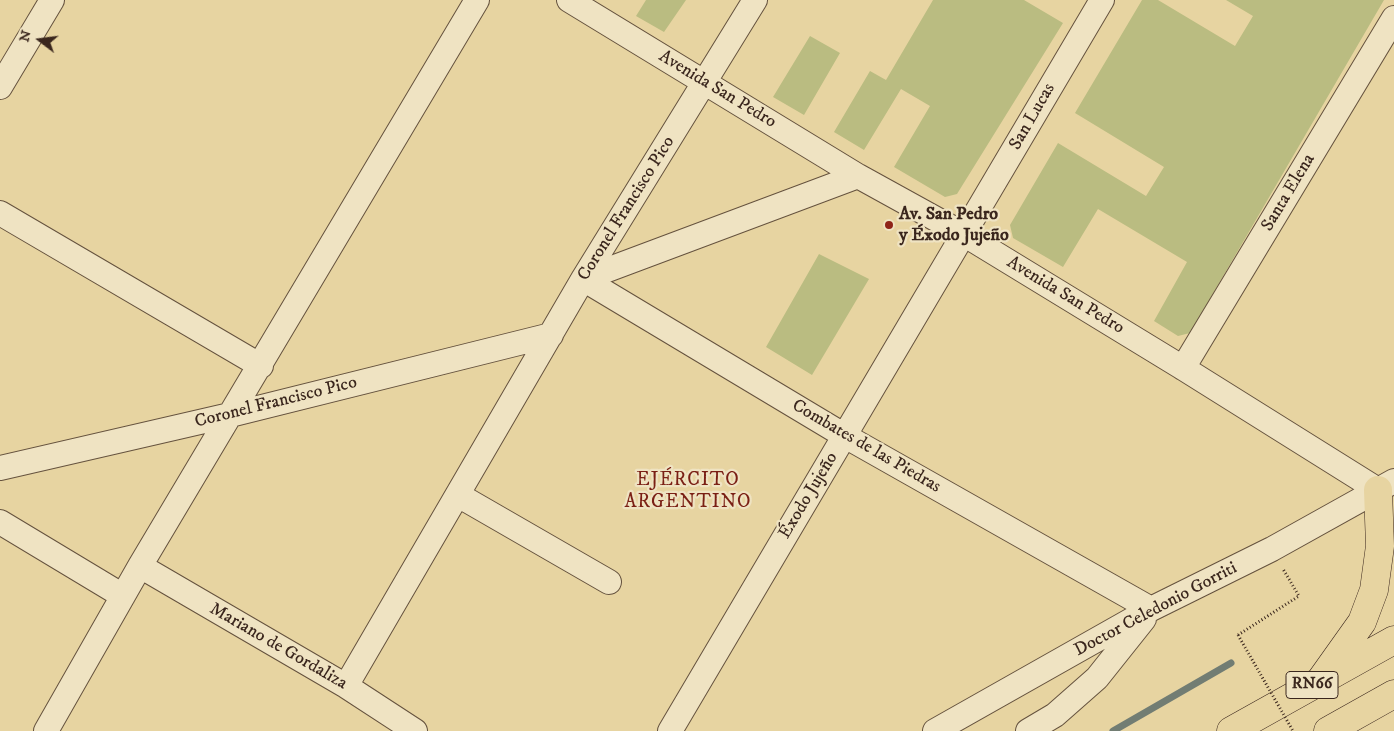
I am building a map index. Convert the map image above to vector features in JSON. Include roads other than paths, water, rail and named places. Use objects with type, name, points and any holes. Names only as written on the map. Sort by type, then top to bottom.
[{"type":"highway","points":[[1320,681],[1362,622],[1374,590],[1389,493]]},
{"type":"highway","name":"RN66","points":[[1231,731],[1394,640]]},
{"type":"highway","name":"RN66","points":[[1328,731],[1394,694]]},
{"type":"street","points":[[0,87],[52,0]]},
{"type":"street","points":[[46,731],[140,566],[477,0]]},
{"type":"street","name":"Avenida San Pedro","points":[[569,0],[704,84],[858,176],[964,235],[1389,493]]},
{"type":"street","name":"Coronel Francisco Pico","points":[[346,686],[583,279],[755,0]]},
{"type":"street","name":"San Lucas","points":[[964,235],[1102,0]]},
{"type":"street","name":"Santa Elena","points":[[1183,368],[1394,18]]},
{"type":"street","points":[[583,279],[858,176]]},
{"type":"street","points":[[0,213],[260,366]]},
{"type":"street","name":"Éxodo Jujeño","points":[[670,731],[964,235]]},
{"type":"street","name":"Combates de las Piedras","points":[[583,279],[845,436],[1151,609]]},
{"type":"street","name":"Coronel Francisco Pico","points":[[0,468],[230,415],[550,335]]},
{"type":"street","name":"Doctor Celedonio Gorriti","points":[[935,731],[1151,609],[1389,493]]},
{"type":"street","points":[[458,495],[609,582]]},
{"type":"street","points":[[0,522],[123,596]]},
{"type":"street","name":"Mariano de Gordaliza","points":[[140,566],[346,686],[415,731]]},
{"type":"street","points":[[1028,731],[1055,715],[1098,678],[1151,609]]},
{"type":"waterway","points":[[1113,731],[1231,663]]},
{"type":"place","name":"Av. San Pedro y Éxodo Jujeño","points":[[889,225]]},
{"type":"district","name":"EJÉRCITO ARGENTINO","points":[[688,492]]}]
